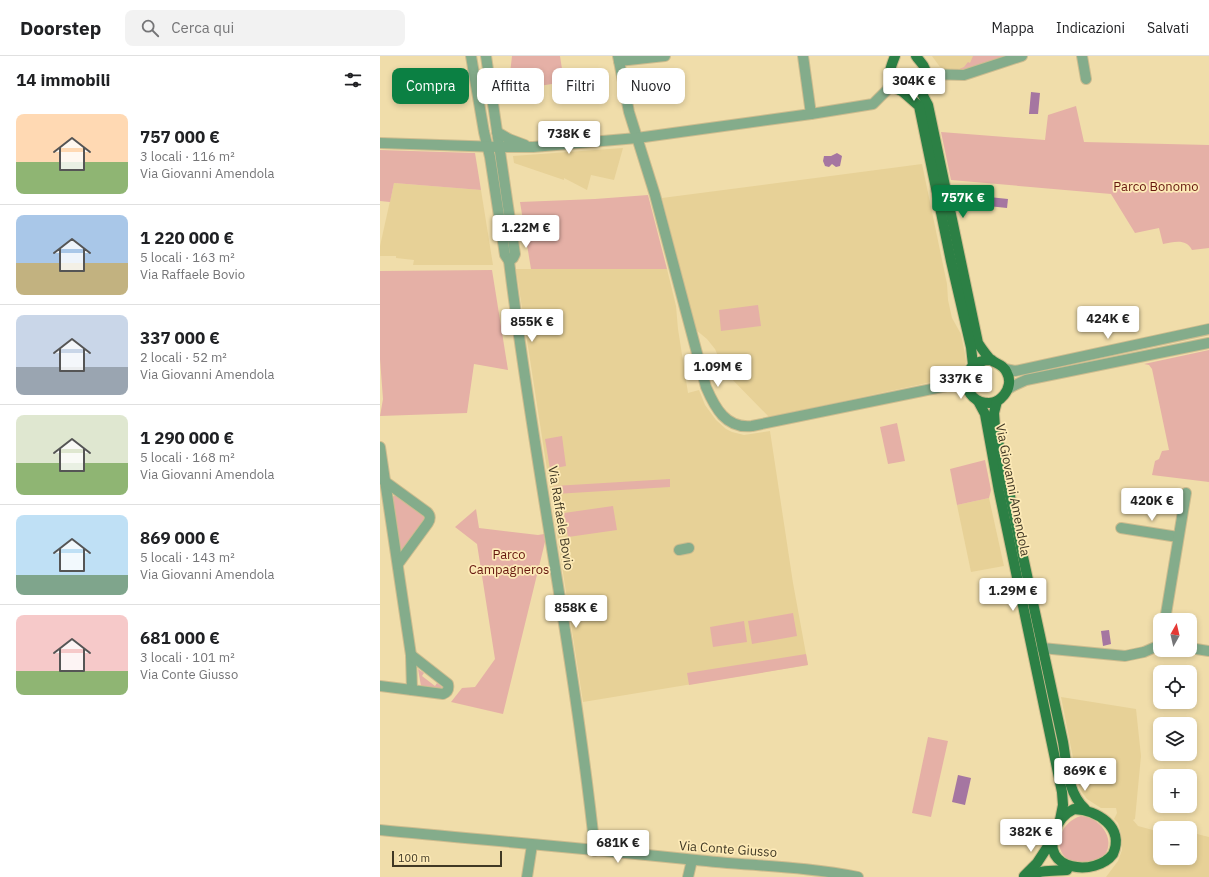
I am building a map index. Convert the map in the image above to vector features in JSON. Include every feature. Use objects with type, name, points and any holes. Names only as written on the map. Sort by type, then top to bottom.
[{"type":"main road","points":[[903,92],[909,92],[919,88],[925,79],[926,74],[922,63],[912,57],[901,57],[894,60],[889,76],[894,86],[919,106],[951,261],[971,347],[973,365]]},
{"type":"main road","points":[[919,88],[928,105],[978,343],[983,351],[992,360],[1001,364],[1007,372],[1010,381],[1008,389],[1001,399],[992,403],[983,403],[978,401]]},
{"type":"main road","points":[[966,382],[968,373],[973,365],[982,361],[992,360]]},
{"type":"main road","name":"Via Giovanni Amendola","points":[[966,382],[968,392],[978,401],[985,414],[1000,499],[1062,792],[1063,805],[1060,820],[1052,840],[1040,858],[1024,877]]},
{"type":"main road","name":"Via Giovanni Amendola","points":[[997,401],[994,413],[995,427],[1070,784],[1078,803],[1085,809],[1094,812],[1106,821],[1115,834],[1115,848],[1113,855],[1098,874],[1082,875],[1048,870],[1024,877]]},
{"type":"main road","points":[[1060,820],[1074,809],[1085,809]]},
{"type":"main road","points":[[1052,840],[1052,850],[1055,858],[1071,873]]},
{"type":"street","name":"Via Raffaele Bovio","points":[[472,56],[490,157],[505,255],[509,261],[588,777],[595,851]]},
{"type":"street","name":"Via Raffaele Bovio","points":[[486,56],[515,254],[509,261]]},
{"type":"street","points":[[665,56],[619,59],[629,112],[655,195],[706,387],[716,408],[728,420],[741,426],[752,426],[966,382]]},
{"type":"street","points":[[803,56],[811,114]]},
{"type":"street","points":[[926,74],[964,75],[1022,56]]},
{"type":"street","points":[[1082,56],[1086,79]]},
{"type":"street","points":[[380,143],[533,147],[637,138],[873,104],[887,90],[891,82]]},
{"type":"street","points":[[480,107],[493,105]]},
{"type":"street","points":[[497,132],[509,139],[533,147]]},
{"type":"street","points":[[1005,369],[1015,371],[1209,329]]},
{"type":"street","points":[[1008,389],[1026,380],[1209,343]]},
{"type":"street","points":[[380,447],[383,480],[398,564],[411,654],[412,690]]},
{"type":"street","points":[[383,480],[427,512],[430,519],[398,564]]},
{"type":"street","points":[[1166,613],[1186,493]]},
{"type":"street","points":[[1121,528],[1178,537]]},
{"type":"street","points":[[1042,648],[1125,656],[1144,652],[1153,648]]},
{"type":"street","points":[[1197,649],[1209,651]]},
{"type":"street","points":[[380,686],[443,694],[446,692],[449,688],[448,684],[411,654]]},
{"type":"street","points":[[411,668],[419,664],[426,666]]},
{"type":"street","name":"Via Conte Giusso","points":[[380,830],[692,860],[781,866],[858,877]]},
{"type":"street","points":[[528,877],[532,845]]},
{"type":"street","points":[[688,877],[692,860]]},
{"type":"shaded area","points":[[932,56],[1013,56],[957,73],[940,67]]},
{"type":"shaded area","points":[[1031,92],[1040,93],[1038,114],[1029,114]]},
{"type":"shaded area","points":[[623,148],[614,180],[591,175],[587,190],[564,178],[564,180],[514,163],[513,156]]},
{"type":"shaded area","points":[[837,153],[842,156],[840,166],[836,167],[832,164],[829,167],[825,166],[823,161],[824,156],[831,156]]},
{"type":"shaded area","points":[[922,164],[947,284],[948,300],[952,318],[961,334],[966,361],[965,367],[955,377],[769,417],[725,372],[715,349],[707,339],[696,330],[662,198]]},
{"type":"shaded area","points":[[394,183],[481,190],[493,265],[413,265],[414,260],[396,258],[396,256],[380,256],[380,246]]},
{"type":"shaded area","points":[[989,197],[1008,199],[1007,208],[988,206]]},
{"type":"shaded area","points":[[516,269],[667,269],[676,306],[688,393],[699,390],[705,405],[716,420],[732,432],[744,435],[770,431],[793,583],[808,665],[583,702]]},
{"type":"shaded area","points":[[989,498],[1004,566],[971,572],[957,505]]},
{"type":"shaded area","points":[[1109,630],[1111,644],[1103,646],[1101,631]]},
{"type":"shaded area","points":[[1061,697],[1136,709],[1141,756],[1135,819],[1133,820],[1138,826],[1153,830],[1153,865],[1197,865],[1197,834],[1209,837],[1209,877],[1106,877],[1118,861],[1122,850],[1121,833],[1118,823],[1114,819],[1117,813],[1116,808],[1101,808],[1087,799],[1079,788]]},
{"type":"shaded area","points":[[958,775],[971,778],[965,805],[952,802]]},
{"type":"green space","points":[[512,56],[560,56],[562,68],[552,68],[552,84],[544,85],[544,68],[511,68]]},
{"type":"green space","points":[[973,56],[1010,56],[969,70],[957,72],[957,70],[964,67],[968,62],[970,63]]},
{"type":"green space","name":"Parco Bonomo","points":[[1076,106],[1084,142],[1209,145],[1209,248],[1192,250],[1183,242],[1163,244],[1159,228],[1135,233],[1111,194],[951,180],[941,132],[1045,140],[1048,115]]},
{"type":"green space","points":[[380,150],[475,153],[481,190],[394,183],[390,202],[380,201]]},
{"type":"green space","points":[[648,195],[667,269],[531,269],[520,202]]},
{"type":"green space","points":[[492,270],[508,370],[474,364],[467,413],[380,416],[383,399],[380,359],[380,271]]},
{"type":"green space","points":[[758,305],[761,326],[721,331],[719,310]]},
{"type":"green space","points":[[1209,350],[1209,482],[1152,475],[1155,461],[1159,459],[1162,451],[1169,450],[1152,369],[1149,365],[1144,364]]},
{"type":"green space","points":[[897,423],[905,461],[888,464],[880,427]]},
{"type":"green space","points":[[562,436],[566,466],[550,469],[545,439]]},
{"type":"green space","points":[[985,460],[991,490],[989,498],[957,505],[950,469]]},
{"type":"green space","points":[[670,479],[670,487],[555,494],[554,486]]},
{"type":"green space","points":[[396,495],[425,516],[425,519],[403,549],[400,549],[392,497]]},
{"type":"green space","points":[[613,506],[617,530],[568,537],[564,513]]},
{"type":"green space","name":"Parco Campagneros","points":[[476,509],[479,528],[538,535],[544,534],[545,542],[503,714],[451,702],[462,688],[475,687],[495,659],[477,544],[455,527]]},
{"type":"green space","points":[[793,613],[797,636],[752,644],[748,621]]},
{"type":"green space","points":[[744,621],[747,642],[713,647],[710,627]]},
{"type":"green space","points":[[806,654],[808,665],[689,685],[687,673]]},
{"type":"green space","points":[[418,669],[424,673],[422,676],[435,686],[437,683],[442,687],[441,689],[421,686]]},
{"type":"green space","points":[[928,737],[948,741],[931,817],[912,813]]},
{"type":"green space","points":[[1081,816],[1096,821],[1106,832],[1108,839],[1106,853],[1101,859],[1083,866],[1066,858],[1060,846],[1060,840],[1065,827],[1069,822]]}]
